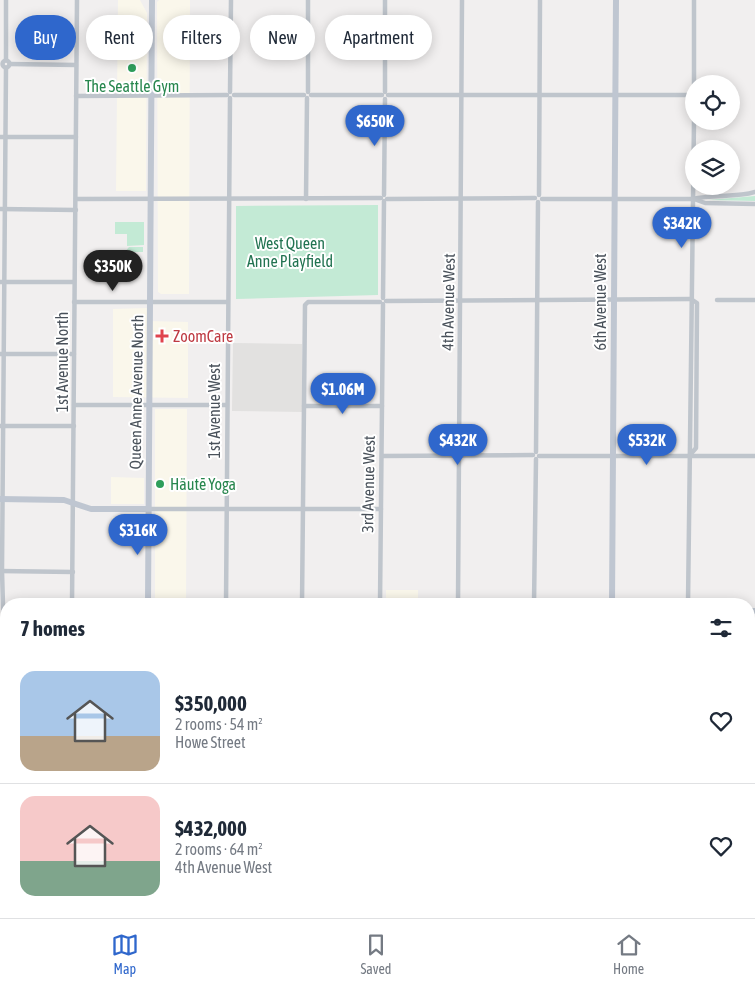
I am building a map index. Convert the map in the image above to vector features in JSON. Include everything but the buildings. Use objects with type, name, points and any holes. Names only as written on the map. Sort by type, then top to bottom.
[{"type":"street","points":[[2,598],[2,137],[6,0]]},
{"type":"street","name":"1st Avenue North","points":[[72,598],[77,0]]},
{"type":"street","name":"Queen Anne Avenue North","points":[[148,598],[152,0]]},
{"type":"street","name":"1st Avenue West","points":[[226,598],[231,0]]},
{"type":"street","points":[[306,199],[308,0]]},
{"type":"street","name":"3rd Avenue West","points":[[380,598],[385,0]]},
{"type":"street","name":"4th Avenue West","points":[[458,598],[462,0]]},
{"type":"street","points":[[534,598],[540,0]]},
{"type":"street","name":"6th Avenue West","points":[[612,598],[616,0]]},
{"type":"street","points":[[694,0],[694,75]]},
{"type":"street","points":[[5,64],[76,65]]},
{"type":"street","points":[[76,96],[685,95]]},
{"type":"street","points":[[691,299],[694,130]]},
{"type":"street","points":[[2,137],[76,137]]},
{"type":"street","points":[[76,199],[692,199],[710,195],[755,192]]},
{"type":"street","points":[[692,199],[705,203],[755,204]]},
{"type":"street","points":[[2,209],[76,210]]},
{"type":"street","points":[[2,282],[74,282]]},
{"type":"street","points":[[302,598],[306,302],[691,299],[697,303],[696,448],[689,456],[688,598]]},
{"type":"street","points":[[717,300],[755,300]]},
{"type":"street","points":[[74,302],[227,302]]},
{"type":"street","points":[[2,354],[74,354]]},
{"type":"street","points":[[74,405],[227,405]]},
{"type":"street","points":[[304,406],[382,406]]},
{"type":"street","points":[[2,426],[74,426]]},
{"type":"street","points":[[382,456],[755,456]]},
{"type":"street","points":[[1,499],[60,500],[91,509],[381,509]]},
{"type":"street","points":[[1,571],[73,572]]},
{"type":"shaded area","points":[[118,0],[140,0],[147,13],[147,15],[118,15]]},
{"type":"shaded area","points":[[159,0],[190,0],[190,15],[163,15],[163,60],[190,60],[189,294],[161,294],[158,292],[157,2]]},
{"type":"shaded area","points":[[117,60],[147,60],[146,191],[116,191]]},
{"type":"shaded area","points":[[147,308],[148,321],[188,322],[188,398],[113,397],[113,309]]},
{"type":"shaded area","points":[[233,343],[302,344],[302,412],[232,411]]},
{"type":"shaded area","points":[[155,409],[187,409],[186,598],[155,598]]},
{"type":"shaded area","points":[[111,477],[144,478],[144,504],[111,504]]},
{"type":"shaded area","points":[[112,517],[143,517],[143,540],[112,540]]},
{"type":"shaded area","points":[[386,590],[418,590],[418,598],[386,598]]},
{"type":"green space","points":[[755,196],[755,201],[708,200]]},
{"type":"green space","name":"West Queen Anne Playfield","points":[[378,205],[378,295],[236,299],[236,206]]},
{"type":"green space","points":[[115,222],[144,222],[144,245],[127,246],[127,234],[115,234]]},
{"type":"green space","points":[[129,247],[143,247],[143,252],[125,252]]},
{"type":"place","name":"The Seattle Gym","points":[[132,68]]},
{"type":"place","name":"ZoomCare","points":[[162,336]]},
{"type":"place","name":"Häutē Yoga","points":[[160,484]]}]
